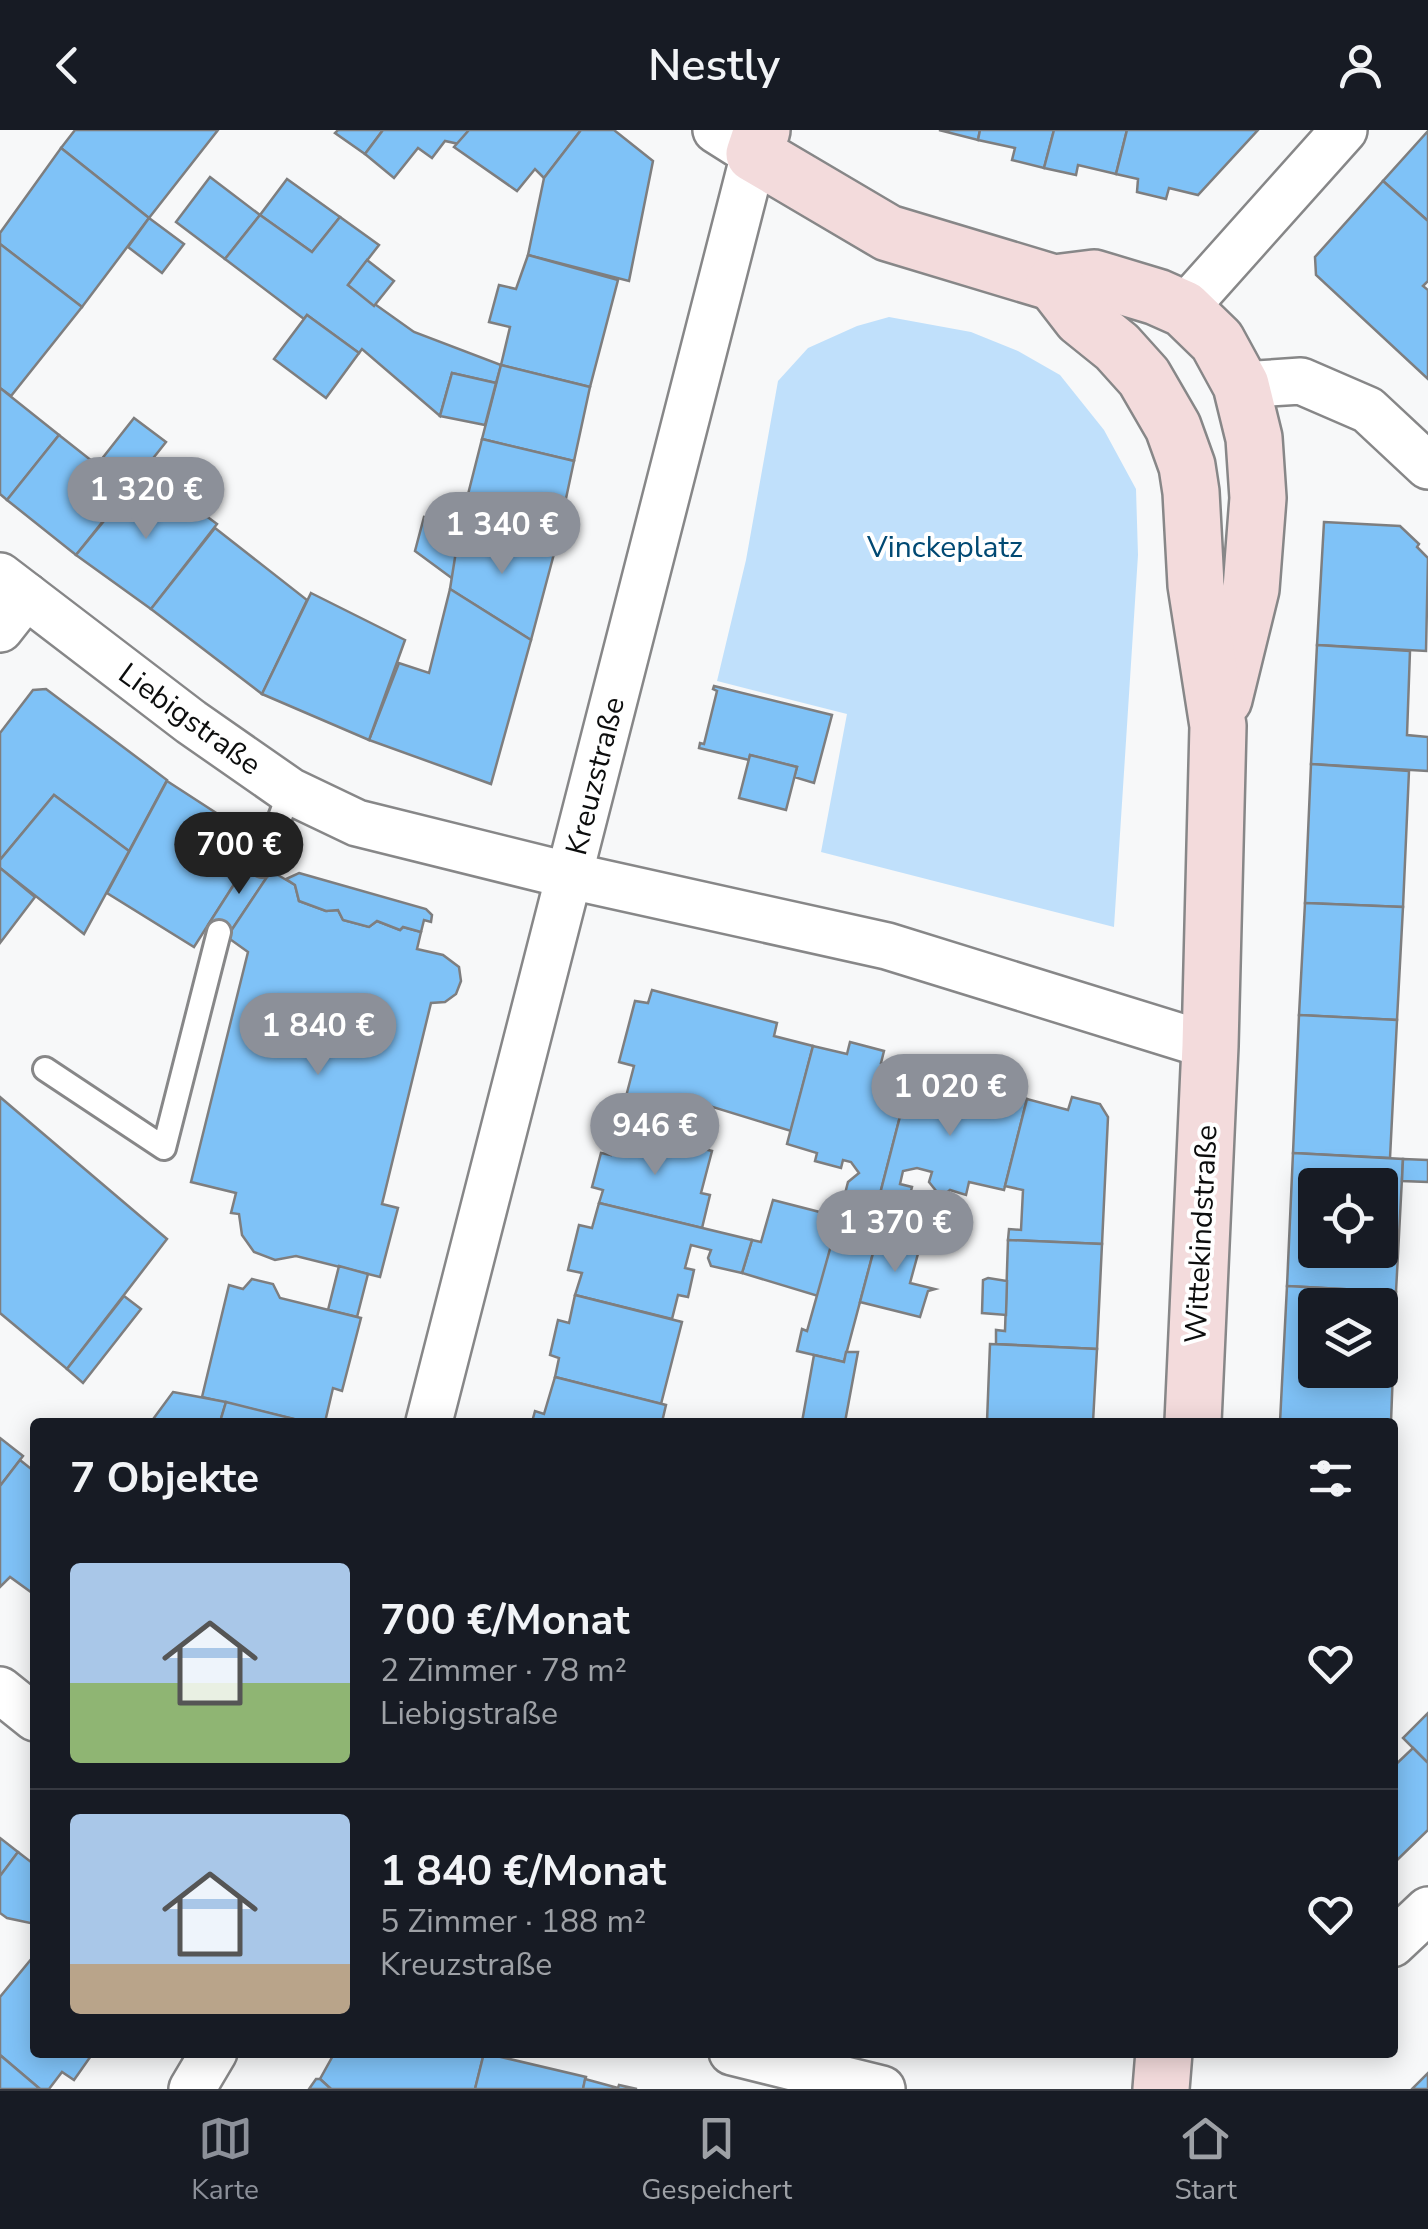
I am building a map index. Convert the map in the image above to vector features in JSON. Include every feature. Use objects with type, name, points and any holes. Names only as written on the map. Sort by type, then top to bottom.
[{"type":"street","points":[[1184,309],[1344,130]]},
{"type":"street","points":[[744,138],[888,233],[1054,283],[1094,278],[1184,309],[1217,341],[1241,386],[1254,438],[1258,498],[1251,588],[1218,726]]},
{"type":"street","name":"Kreuzstraße","points":[[430,1418],[571,876],[710,316],[744,138]]},
{"type":"street","points":[[571,876],[887,946],[1210,1046],[1218,726],[1196,585],[1187,466],[1173,427],[1144,377],[1117,347],[1081,318],[1054,283]]},
{"type":"street","points":[[1241,386],[1301,382],[1368,410],[1428,466]]},
{"type":"street","name":"Liebigstraße","points":[[8,600],[290,791],[357,823],[571,876]]},
{"type":"street","name":"Wittekindstraße","points":[[1193,1418],[1210,1046]]},
{"type":"street","points":[[0,1690],[30,1714]]},
{"type":"street","points":[[1398,1938],[1428,1910]]},
{"type":"street","points":[[192,2089],[210,2058]]},
{"type":"street","points":[[756,2058],[882,2089]]},
{"type":"street","points":[[1161,2089],[1164,2058]]},
{"type":"lane","points":[[262,865],[290,791]]},
{"type":"lane","points":[[45,1070],[164,1148],[219,932]]},
{"type":"green space","name":"Vinckeplatz","points":[[889,317],[971,332],[1018,351],[1060,375],[1104,430],[1136,489],[1138,555],[1114,927],[821,852],[847,714],[717,681],[746,560],[778,381],[808,348],[857,326]]},
{"type":"building","points":[[75,130],[218,130],[149,218],[61,148]]},
{"type":"building","points":[[383,130],[365,154],[335,133]]},
{"type":"building","points":[[383,130],[469,130],[459,144],[445,141],[432,158],[418,148],[394,178],[365,154]]},
{"type":"building","points":[[469,130],[581,130],[544,178],[535,169],[517,191],[454,147]]},
{"type":"building","points":[[581,130],[614,130],[653,161],[629,281],[528,255],[544,178]]},
{"type":"building","points":[[939,130],[980,130],[978,140]]},
{"type":"building","points":[[980,130],[1054,130],[1044,168],[1012,160],[1015,148],[978,140]]},
{"type":"building","points":[[1054,130],[1127,130],[1116,174],[1078,165],[1076,175],[1044,168]]},
{"type":"building","points":[[1127,130],[1258,130],[1198,195],[1169,188],[1166,199],[1137,192],[1138,179],[1116,174]]},
{"type":"building","points":[[1428,131],[1428,221],[1383,181]]},
{"type":"building","points":[[61,148],[149,218],[82,307],[0,244],[0,233]]},
{"type":"building","points":[[210,177],[260,215],[225,259],[176,222]]},
{"type":"building","points":[[287,179],[340,217],[312,252],[260,215]]},
{"type":"building","points":[[1383,181],[1428,221],[1428,281],[1423,286],[1428,290],[1428,379],[1316,275],[1315,257]]},
{"type":"building","points":[[260,215],[312,252],[340,217],[379,245],[348,285],[414,332],[501,365],[496,383],[452,373],[440,416],[362,349],[359,353],[307,315],[304,319],[225,259]]},
{"type":"building","points":[[149,218],[184,244],[162,273],[128,247]]},
{"type":"building","points":[[0,244],[82,307],[11,396],[0,388]]},
{"type":"building","points":[[528,255],[618,280],[590,387],[501,365],[510,327],[489,322],[499,285],[516,289]]},
{"type":"building","points":[[367,260],[394,281],[374,306],[348,285]]},
{"type":"building","points":[[307,315],[359,353],[326,398],[274,359]]},
{"type":"building","points":[[501,365],[590,387],[574,461],[482,439]]},
{"type":"building","points":[[452,373],[496,383],[485,425],[440,416]]},
{"type":"building","points":[[0,388],[59,435],[7,500],[0,494]]},
{"type":"building","points":[[134,418],[166,442],[76,555],[7,500],[59,435],[97,465]]},
{"type":"building","points":[[482,439],[574,461],[555,550],[460,526]]},
{"type":"building","points":[[141,476],[185,509],[190,504],[217,524],[151,609],[76,555]]},
{"type":"building","points":[[424,517],[460,526],[453,579],[415,551]]},
{"type":"building","points":[[1324,522],[1400,526],[1419,544],[1417,547],[1428,558],[1426,651],[1317,645]]},
{"type":"building","points":[[460,526],[555,550],[531,640],[450,589]]},
{"type":"building","points":[[215,528],[307,600],[262,694],[151,609]]},
{"type":"building","points":[[450,589],[531,640],[491,784],[369,740],[399,663],[429,673]]},
{"type":"building","points":[[311,593],[405,640],[369,740],[262,694]]},
{"type":"building","points":[[1317,645],[1410,651],[1407,735],[1428,737],[1428,771],[1311,764]]},
{"type":"building","points":[[714,686],[832,715],[814,783],[794,777],[797,767],[699,748],[700,743],[704,744],[717,691]]},
{"type":"building","points":[[46,689],[167,780],[129,851],[54,795],[0,860],[0,733],[33,690]]},
{"type":"building","points":[[750,755],[797,767],[786,810],[739,798]]},
{"type":"building","points":[[1311,764],[1409,771],[1403,907],[1305,903]]},
{"type":"building","points":[[167,781],[261,842],[194,947],[107,893]]},
{"type":"building","points":[[54,795],[129,851],[84,934],[0,868],[0,860]]},
{"type":"building","points":[[251,858],[271,871],[227,937],[208,925]]},
{"type":"building","points":[[0,868],[35,897],[0,943]]},
{"type":"building","points":[[271,871],[295,885],[299,901],[326,911],[338,910],[343,920],[369,927],[377,921],[400,930],[403,927],[421,932],[417,949],[443,955],[459,967],[461,981],[456,994],[445,1002],[431,1003],[382,1204],[398,1208],[380,1277],[296,1256],[275,1260],[254,1252],[242,1235],[239,1214],[231,1213],[236,1193],[191,1182],[248,952],[227,937]]},
{"type":"building","points":[[299,873],[426,909],[432,915],[431,922],[424,920],[421,932],[403,927],[400,930],[377,921],[369,927],[343,920],[338,910],[326,911],[299,901],[295,885],[286,879]]},
{"type":"building","points":[[1305,903],[1403,907],[1397,1020],[1299,1015]]},
{"type":"building","points":[[652,990],[777,1023],[774,1036],[813,1046],[791,1131],[713,1107],[702,1148],[618,1127],[634,1066],[619,1062],[635,1001],[648,1003]]},
{"type":"building","points":[[1299,1015],[1397,1020],[1390,1158],[1293,1153]]},
{"type":"building","points":[[850,1042],[884,1051],[881,1063],[912,1070],[872,1225],[839,1217],[848,1182],[859,1173],[851,1162],[843,1160],[841,1168],[815,1161],[817,1153],[787,1144],[813,1046],[847,1054]]},
{"type":"building","points":[[953,1068],[992,1078],[988,1090],[1027,1099],[1004,1190],[969,1182],[966,1195],[950,1190],[941,1197],[929,1182],[932,1172],[917,1168],[903,1171],[900,1184],[912,1187],[900,1233],[872,1225],[912,1070],[950,1080]]},
{"type":"building","points":[[0,1097],[167,1239],[67,1369],[0,1313]]},
{"type":"building","points":[[1072,1097],[1100,1104],[1108,1117],[1102,1244],[1008,1240],[1009,1229],[1021,1230],[1023,1190],[1005,1186],[1027,1099],[1068,1110]]},
{"type":"building","points":[[618,1127],[712,1151],[701,1193],[710,1195],[702,1228],[599,1203],[603,1190],[592,1187],[601,1153],[611,1155]]},
{"type":"building","points":[[1293,1153],[1403,1159],[1398,1254],[1398,1168],[1298,1168],[1298,1268],[1397,1268],[1396,1288],[1287,1286]]},
{"type":"building","points":[[1403,1159],[1428,1160],[1428,1182],[1402,1181]]},
{"type":"building","points":[[773,1200],[839,1217],[818,1296],[742,1273],[752,1240],[761,1242]]},
{"type":"building","points":[[599,1203],[752,1240],[742,1273],[711,1266],[711,1250],[691,1245],[685,1268],[694,1270],[688,1297],[678,1295],[672,1319],[575,1295],[582,1273],[568,1270],[579,1225],[592,1228]]},
{"type":"building","points":[[839,1217],[880,1227],[844,1362],[797,1351],[802,1329],[807,1331]]},
{"type":"building","points":[[880,1227],[922,1239],[910,1283],[935,1289],[928,1291],[920,1317],[860,1302]]},
{"type":"building","points":[[1008,1240],[1102,1244],[1097,1349],[996,1344],[996,1330],[1005,1331]]},
{"type":"building","points":[[339,1266],[368,1274],[357,1317],[328,1310]]},
{"type":"building","points":[[252,1279],[273,1284],[280,1298],[361,1318],[342,1391],[333,1388],[326,1418],[289,1418],[202,1397],[229,1285],[243,1289]]},
{"type":"building","points":[[983,1280],[1007,1281],[1006,1315],[982,1313]]},
{"type":"building","points":[[1287,1286],[1323,1288],[1298,1288],[1298,1388],[1392,1388],[1391,1418],[1280,1418]]},
{"type":"building","points":[[575,1295],[682,1322],[661,1404],[555,1377],[559,1358],[550,1355],[558,1320],[569,1323]]},
{"type":"building","points":[[124,1296],[141,1309],[83,1383],[67,1369]]},
{"type":"building","points":[[990,1344],[1097,1349],[1093,1418],[987,1418]]},
{"type":"building","points":[[846,1352],[858,1352],[846,1418],[803,1418],[814,1355],[844,1362]]},
{"type":"building","points":[[555,1377],[666,1405],[663,1418],[533,1418],[535,1411],[544,1414]]},
{"type":"building","points":[[173,1392],[226,1402],[221,1418],[154,1418]]},
{"type":"building","points":[[226,1402],[290,1418],[221,1418]]},
{"type":"building","points":[[0,1438],[23,1456],[0,1486]]},
{"type":"building","points":[[20,1460],[30,1468],[30,1591],[10,1577],[0,1587],[0,1486]]},
{"type":"building","points":[[1428,1713],[1428,1763],[1403,1738]]},
{"type":"building","points":[[1413,1748],[1428,1763],[1428,1830],[1398,1859],[1398,1762]]},
{"type":"building","points":[[0,1838],[18,1852],[0,1876]]},
{"type":"building","points":[[18,1852],[30,1861],[30,1923],[0,1913],[0,1876]]},
{"type":"building","points":[[30,1961],[30,2058],[89,2058],[74,2080],[62,2072],[49,2089],[40,2089],[0,2055],[0,1997]]},
{"type":"building","points":[[0,2055],[40,2089],[0,2089]]},
{"type":"building","points":[[332,2058],[483,2058],[475,2089],[331,2089],[320,2079]]},
{"type":"building","points":[[483,2058],[505,2058],[586,2077],[583,2089],[475,2089]]},
{"type":"building","points":[[1428,2073],[1428,2089],[1412,2089]]},
{"type":"building","points":[[320,2079],[331,2089],[309,2089]]},
{"type":"building","points":[[585,2079],[618,2088],[619,2085],[637,2089],[583,2089]]}]
